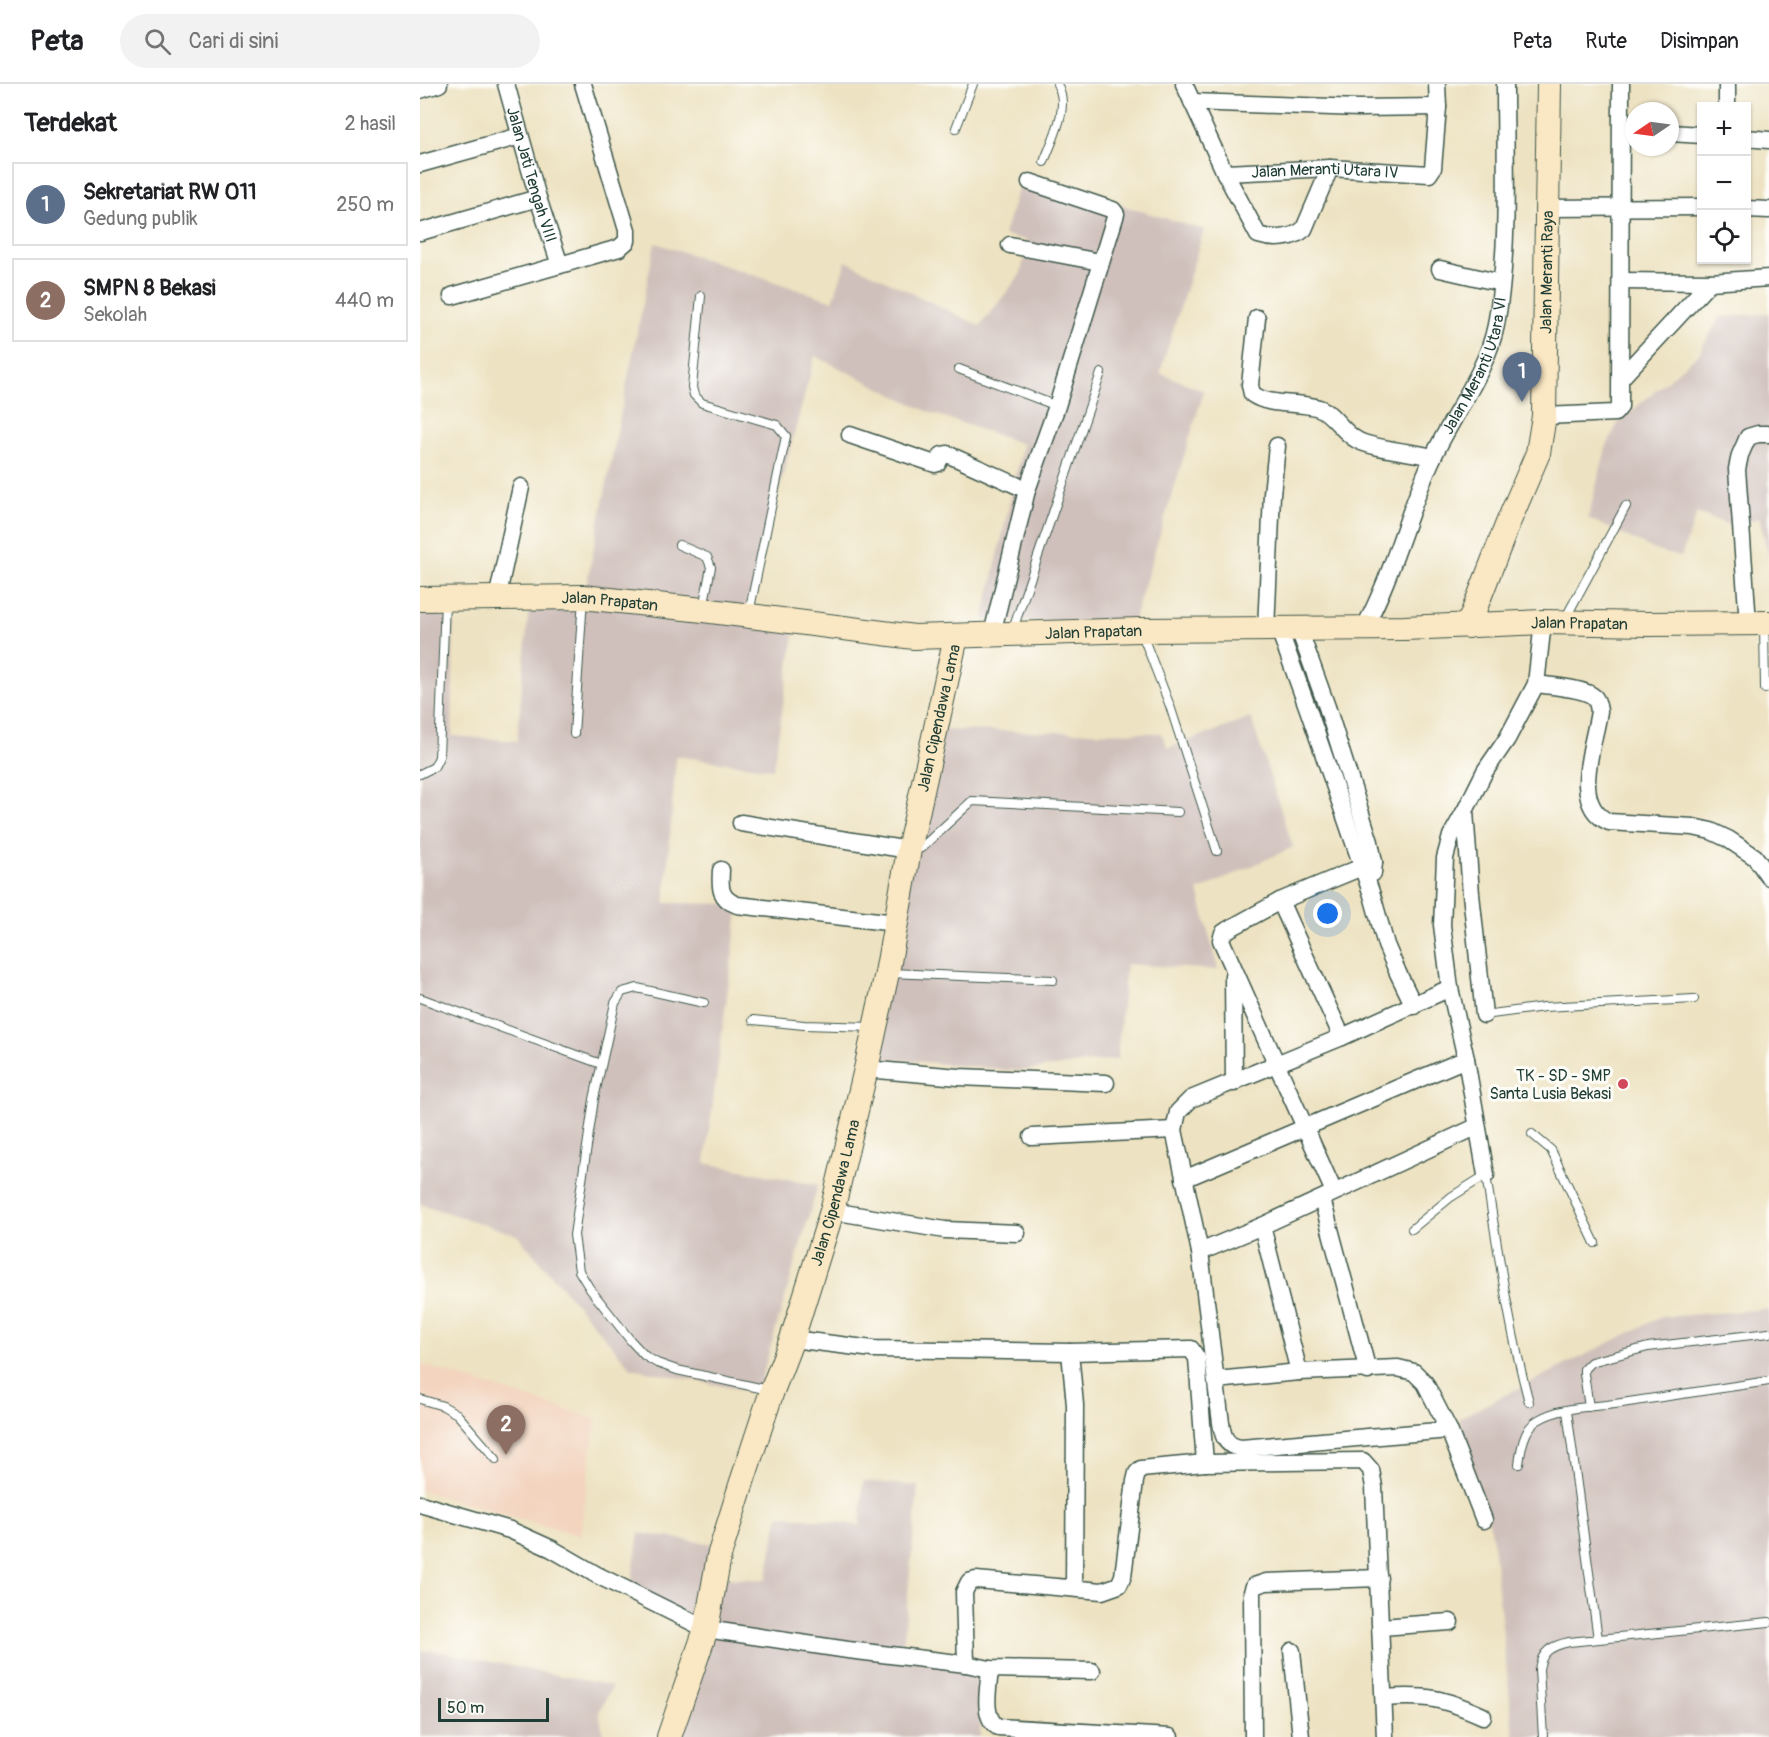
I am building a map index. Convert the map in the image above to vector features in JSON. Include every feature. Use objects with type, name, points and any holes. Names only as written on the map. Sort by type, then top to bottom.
[{"type":"street","points":[[420,90],[438,84]]},
{"type":"street","name":"Jalan Jati Tengah VIII","points":[[506,84],[538,198],[560,265]]},
{"type":"street","points":[[452,296],[620,248],[627,240],[627,230],[583,84]]},
{"type":"street","points":[[1184,84],[1225,173],[1258,235],[1291,237],[1298,235],[1304,229],[1330,168]]},
{"type":"street","points":[[1192,102],[1359,108],[1438,107],[1437,84]]},
{"type":"street","name":"Jalan Meranti Utara VI","points":[[1364,628],[1392,569],[1433,457],[1487,356],[1496,324],[1504,229],[1505,84]]},
{"type":"street","name":"Jalan Meranti Raya","points":[[1468,626],[1538,453],[1544,416],[1549,84]]},
{"type":"street","points":[[1621,84],[1625,115]]},
{"type":"street","points":[[1727,84],[1727,102]]},
{"type":"street","name":"Jalan Meranti Utara IV","points":[[1225,173],[1330,168],[1427,175],[1432,172],[1433,168],[1438,107]]},
{"type":"street","points":[[1679,134],[1697,135]]},
{"type":"street","points":[[420,164],[520,136]]},
{"type":"street","points":[[1751,138],[1769,140]]},
{"type":"street","points":[[1544,416],[1617,412],[1620,407],[1622,207],[1625,156]]},
{"type":"street","points":[[1002,633],[1027,490],[1057,406],[1100,262],[1116,217],[1114,212],[1082,198],[1030,182]]},
{"type":"street","points":[[420,232],[538,198]]},
{"type":"street","points":[[1546,207],[1697,207]]},
{"type":"street","points":[[1751,209],[1769,210]]},
{"type":"street","points":[[1010,245],[1100,262]]},
{"type":"street","points":[[1440,269],[1501,283]]},
{"type":"street","points":[[1621,281],[1710,282],[1769,278]]},
{"type":"street","points":[[1622,378],[1710,282]]},
{"type":"street","points":[[1257,318],[1250,385],[1252,394],[1259,398],[1318,407],[1324,410],[1346,434],[1360,442],[1433,457]]},
{"type":"street","points":[[1760,623],[1736,472],[1748,437],[1769,434]]},
{"type":"street","points":[[850,435],[934,465],[938,464],[942,455],[946,454],[1027,490]]},
{"type":"street","points":[[1277,446],[1272,494],[1281,629],[1324,756],[1367,864],[1372,895],[1386,945],[1414,1006]]},
{"type":"street","points":[[497,599],[521,487]]},
{"type":"street","name":"Jalan Prapatan","points":[[420,599],[583,597],[914,637],[1140,630],[1468,626],[1553,622],[1760,623]]},
{"type":"street","points":[[1486,1175],[1466,1059],[1450,988],[1442,925],[1443,875],[1450,836],[1485,771],[1507,739],[1536,684],[1553,622]]},
{"type":"street","points":[[1281,629],[1341,750],[1370,842],[1367,864]]},
{"type":"street","name":"Jalan Cipendawa Lama","points":[[669,1737],[706,1629],[719,1556],[772,1391],[792,1339],[832,1211],[887,973],[909,850],[956,637]]},
{"type":"street","points":[[1536,684],[1589,693],[1597,701],[1599,711],[1586,791],[1594,811],[1601,819],[1609,822],[1693,827],[1711,831],[1755,857],[1769,877]]},
{"type":"street","points":[[1324,756],[1341,750]]},
{"type":"street","points":[[1465,811],[1484,1015]]},
{"type":"street","points":[[741,823],[909,850]]},
{"type":"street","points":[[1367,864],[1280,901],[1223,933],[1222,944],[1305,1127],[1328,1196],[1368,1371]]},
{"type":"street","points":[[721,870],[722,894],[727,900],[737,905],[896,923]]},
{"type":"street","points":[[1280,901],[1342,1037]]},
{"type":"street","points":[[1233,970],[1234,1083]]},
{"type":"street","points":[[1449,1430],[1235,1447],[1226,1442],[1222,1430],[1200,1252],[1174,1130],[1178,1112],[1191,1100],[1414,1006],[1450,988]]},
{"type":"street","points":[[1184,1179],[1466,1059]]},
{"type":"street","points":[[866,1069],[959,1077],[1106,1083]]},
{"type":"street","points":[[1200,1252],[1262,1226],[1476,1127]]},
{"type":"street","points":[[1032,1137],[1174,1130]]},
{"type":"street","points":[[832,1211],[945,1230],[1017,1233]]},
{"type":"street","points":[[1262,1226],[1299,1372]]},
{"type":"street","points":[[792,1339],[873,1349],[1070,1352],[1187,1349],[1193,1351],[1197,1358],[1205,1463]]},
{"type":"street","points":[[1070,1352],[1075,1405],[1074,1588]]},
{"type":"street","points":[[1216,1380],[1299,1372],[1398,1368],[1414,1372],[1425,1383],[1449,1430],[1484,1520]]},
{"type":"street","points":[[966,1664],[964,1592],[969,1582],[976,1580],[1102,1591],[1117,1587],[1123,1576],[1135,1481],[1139,1471],[1144,1468],[1205,1463],[1364,1461],[1370,1467],[1373,1476],[1385,1737]]},
{"type":"street","points":[[420,1504],[510,1530],[552,1549],[597,1575],[706,1629],[990,1669],[1092,1671]]},
{"type":"street","points":[[1253,1737],[1252,1590],[1254,1586],[1266,1582],[1378,1578]]},
{"type":"street","points":[[1381,1627],[1450,1622]]},
{"type":"street","points":[[1292,1651],[1301,1737]]},
{"type":"street","points":[[990,1669],[988,1715],[994,1725],[1012,1733],[1170,1737]]},
{"type":"street","points":[[1384,1698],[1442,1699],[1483,1716]]},
{"type":"lane","points":[[956,128],[973,84]]},
{"type":"lane","points":[[1044,162],[1062,107],[1062,96],[1058,84]]},
{"type":"lane","points":[[701,296],[692,387],[694,395],[702,402],[777,425],[786,436],[748,616]]},
{"type":"lane","points":[[959,369],[1057,406]]},
{"type":"lane","points":[[1002,633],[1101,373]]},
{"type":"lane","points":[[1553,622],[1626,506]]},
{"type":"lane","points":[[679,545],[707,557],[710,561],[711,567],[703,610]]},
{"type":"lane","points":[[574,734],[583,597]]},
{"type":"lane","points":[[420,774],[434,767],[439,757],[446,599]]},
{"type":"lane","points":[[1760,623],[1765,689]]},
{"type":"lane","points":[[1140,630],[1170,706],[1217,851]]},
{"type":"lane","points":[[909,850],[921,848],[972,801],[1178,812]]},
{"type":"lane","points":[[887,973],[1053,980]]},
{"type":"lane","points":[[704,1003],[637,988],[622,992],[615,1003],[594,1099],[574,1235],[579,1271],[630,1341],[645,1356],[677,1370],[772,1391]]},
{"type":"lane","points":[[420,998],[601,1064]]},
{"type":"lane","points":[[1484,1015],[1544,1007],[1694,999]]},
{"type":"lane","points":[[753,1020],[804,1025],[875,1027]]},
{"type":"lane","points":[[1532,1134],[1551,1150],[1595,1244]]},
{"type":"lane","points":[[1412,1229],[1451,1197],[1486,1175],[1505,1294],[1517,1357],[1529,1402]]},
{"type":"lane","points":[[1588,1407],[1584,1369],[1591,1362],[1648,1347],[1769,1333]]},
{"type":"lane","points":[[1519,1464],[1521,1449],[1530,1427],[1537,1420],[1588,1407],[1769,1381]]},
{"type":"lane","points":[[420,1399],[457,1414],[496,1459]]},
{"type":"lane","points":[[1567,1411],[1598,1639]]},
{"type":"lane","points":[[1543,1737],[1539,1669],[1544,1654],[1556,1646],[1598,1639],[1769,1622]]},
{"type":"shaded area","points":[[1022,175],[1204,230],[1160,373],[1204,391],[1133,622],[983,621],[1023,444],[929,412],[815,356],[748,606],[798,610],[773,769],[676,756],[665,903],[739,904],[705,1163],[818,1185],[757,1393],[631,1368],[517,1235],[420,1204],[420,610],[454,611],[452,736],[517,741],[529,605],[582,607],[655,243],[833,301],[846,261],[980,326],[1020,275],[1029,241],[1004,235]]},
{"type":"shaded area","points":[[1769,313],[1769,558],[1759,517],[1737,528],[1697,513],[1681,557],[1657,551],[1588,518],[1606,448],[1618,423],[1699,353],[1720,317]]},
{"type":"shaded area","points":[[1251,718],[1293,847],[1198,891],[1218,970],[1126,964],[1117,1059],[1019,1071],[861,1056],[929,730],[1161,733],[1168,748]]},
{"type":"shaded area","points":[[1769,1309],[1769,1737],[1514,1737],[1492,1533],[1459,1418],[1661,1317]]},
{"type":"shaded area","points":[[420,1364],[596,1419],[580,1536],[420,1490]]},
{"type":"shaded area","points":[[863,1481],[918,1486],[902,1659],[984,1667],[980,1737],[666,1737],[705,1629],[629,1599],[639,1533],[721,1545],[714,1577],[766,1580],[779,1515],[860,1525]]},
{"type":"shaded area","points":[[431,1650],[612,1686],[599,1712],[604,1737],[420,1737],[420,1653]]},
{"type":"place","name":"Sekretariat RW 011","points":[[1522,402]]},
{"type":"place","name":"TK - SD - SMP Santa Lusia Bekasi","points":[[1623,1084]]},
{"type":"place","name":"SMPN 8 Bekasi","points":[[506,1455]]}]
